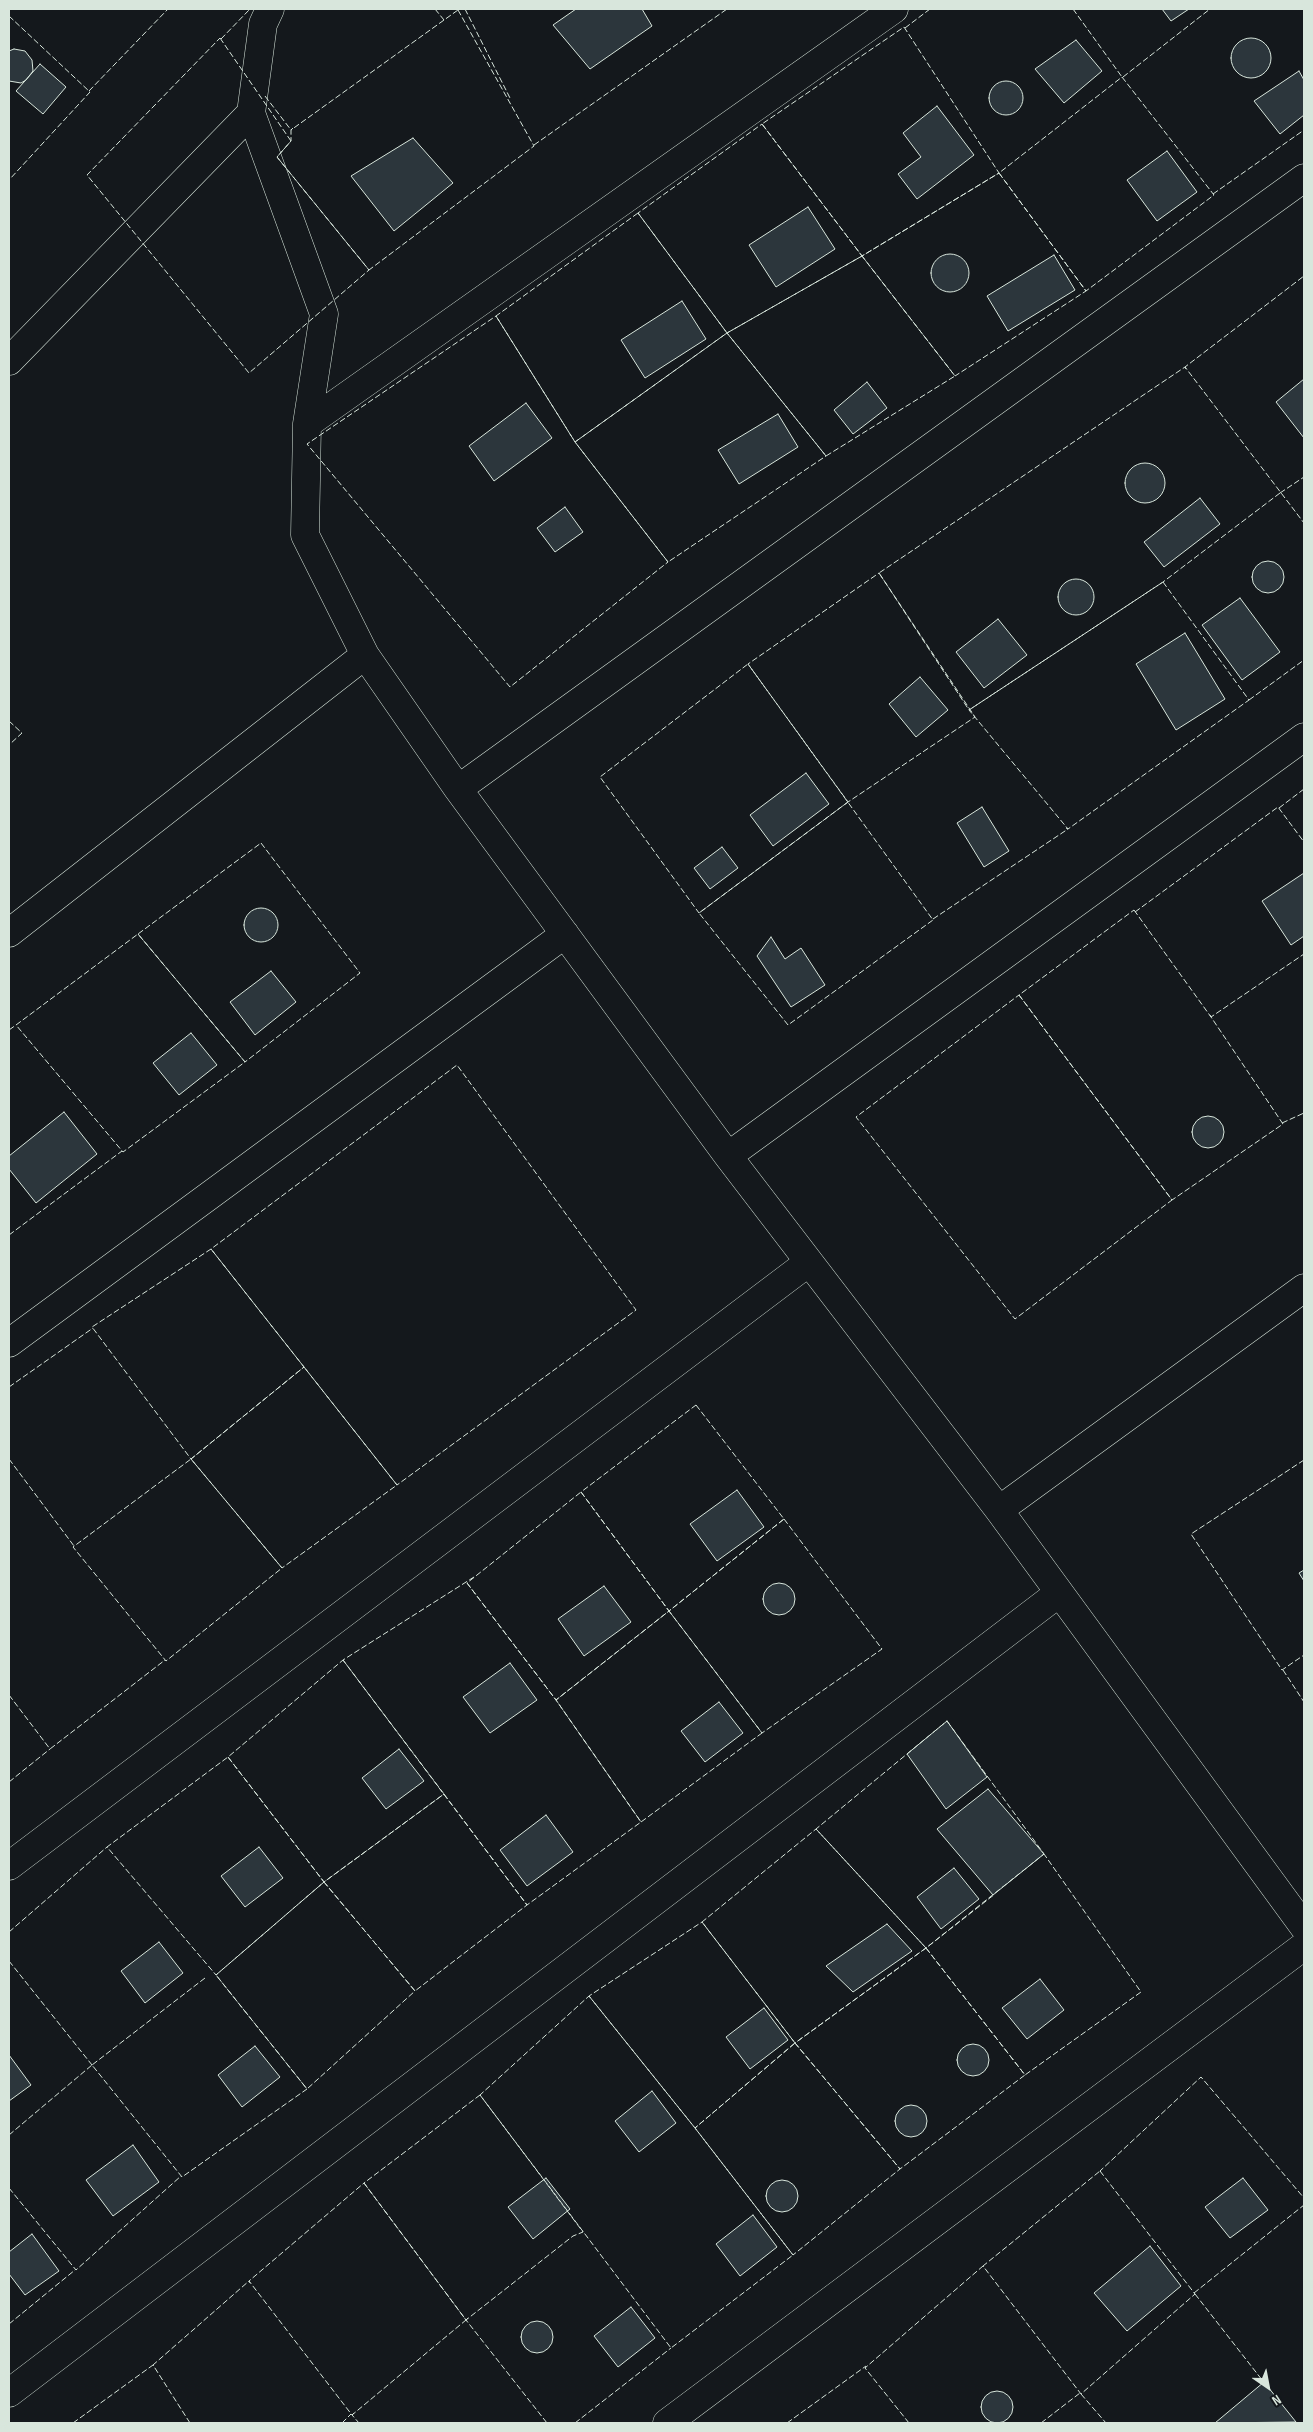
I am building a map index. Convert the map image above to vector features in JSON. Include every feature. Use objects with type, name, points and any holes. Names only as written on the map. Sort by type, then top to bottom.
[{"type":"street","points":[[270,9],[263,24],[251,113],[324,314],[307,424],[305,535],[365,655],[458,789],[728,1156],[1000,1510],[1304,1927]]},
{"type":"street","points":[[307,424],[894,9]]},
{"type":"street","points":[[12,352],[251,113]]},
{"type":"street","points":[[458,789],[1304,178]]},
{"type":"street","points":[[9,933],[365,655]]},
{"type":"street","points":[[728,1156],[1304,737]]},
{"type":"street","points":[[9,1343],[566,934]]},
{"type":"street","points":[[9,1866],[810,1262]]},
{"type":"street","points":[[1000,1510],[1304,1288]]},
{"type":"street","points":[[9,2393],[1059,1593]]},
{"type":"street","points":[[667,2423],[1304,1946]]},
{"type":"building","points":[[576,9],[642,9],[652,26],[590,69],[553,25]]},
{"type":"building","points":[[1162,9],[1189,9],[1171,21]]},
{"type":"building","points":[[1251,38],[1265,44],[1271,58],[1265,72],[1251,78],[1237,72],[1231,58],[1237,44]]},
{"type":"building","points":[[1076,40],[1102,71],[1064,103],[1035,69]]},
{"type":"building","points":[[14,49],[25,51],[32,60],[33,71],[21,83],[9,81],[9,51]]},
{"type":"building","points":[[40,64],[66,87],[43,114],[16,91]]},
{"type":"building","points":[[1299,71],[1304,80],[1304,115],[1280,134],[1254,101]]},
{"type":"building","points":[[1006,81],[1018,86],[1023,98],[1018,110],[1006,115],[994,110],[989,98],[994,86]]},
{"type":"building","points":[[937,106],[974,155],[917,199],[898,174],[921,157],[903,133]]},
{"type":"building","points":[[413,138],[453,183],[394,231],[351,176]]},
{"type":"building","points":[[1167,151],[1197,192],[1157,221],[1127,180]]},
{"type":"building","points":[[808,207],[835,249],[776,287],[749,245]]},
{"type":"building","points":[[950,254],[963,260],[969,273],[963,286],[950,292],[937,286],[931,273],[937,260]]},
{"type":"building","points":[[1054,255],[1075,290],[1008,331],[987,296]]},
{"type":"building","points":[[682,301],[706,339],[645,378],[621,340]]},
{"type":"building","points":[[1304,379],[1304,438],[1276,402]]},
{"type":"building","points":[[867,382],[887,408],[853,434],[834,410]]},
{"type":"building","points":[[526,403],[552,438],[494,481],[469,446]]},
{"type":"building","points":[[778,414],[798,447],[739,484],[718,450]]},
{"type":"building","points":[[1149,463],[1156,466],[1162,472],[1165,483],[1164,491],[1156,500],[1149,503],[1141,503],[1134,500],[1126,491],[1125,479],[1128,472],[1137,464]]},
{"type":"building","points":[[1200,498],[1220,524],[1164,567],[1144,542]]},
{"type":"building","points":[[565,507],[583,532],[555,552],[537,528]]},
{"type":"building","points":[[1268,561],[1274,562],[1279,566],[1283,571],[1283,583],[1279,588],[1274,592],[1268,593],[1262,592],[1257,588],[1253,583],[1252,577],[1253,571],[1257,566],[1262,562]]},
{"type":"building","points":[[1076,579],[1083,580],[1089,584],[1093,590],[1093,604],[1089,610],[1083,614],[1076,615],[1069,614],[1063,610],[1059,604],[1058,597],[1059,590],[1063,584],[1069,580]]},
{"type":"building","points":[[1240,598],[1280,652],[1242,680],[1202,625]]},
{"type":"building","points":[[998,619],[1027,655],[984,688],[956,652]]},
{"type":"building","points":[[1185,633],[1225,699],[1176,730],[1136,664]]},
{"type":"building","points":[[920,677],[948,710],[916,737],[889,704]]},
{"type":"building","points":[[806,773],[829,804],[773,846],[750,815]]},
{"type":"building","points":[[982,807],[1009,851],[984,867],[957,823]]},
{"type":"building","points":[[722,847],[738,868],[710,889],[694,868]]},
{"type":"building","points":[[1304,873],[1304,936],[1291,945],[1262,901]]},
{"type":"building","points":[[261,908],[268,909],[273,913],[277,918],[277,932],[273,937],[268,941],[261,942],[254,941],[249,937],[245,932],[244,925],[245,918],[249,913],[254,909]]},
{"type":"building","points":[[771,937],[785,959],[801,948],[825,985],[791,1007],[757,956]]},
{"type":"building","points":[[271,971],[296,1002],[255,1035],[230,1002]]},
{"type":"building","points":[[191,1033],[217,1065],[179,1095],[153,1063]]},
{"type":"building","points":[[64,1112],[97,1154],[36,1203],[9,1169],[9,1156]]},
{"type":"building","points":[[1208,1116],[1214,1117],[1219,1121],[1223,1126],[1223,1138],[1219,1143],[1214,1147],[1208,1148],[1202,1147],[1197,1143],[1193,1138],[1192,1132],[1193,1126],[1197,1121],[1202,1117]]},
{"type":"building","points":[[737,1490],[764,1527],[717,1561],[690,1524]]},
{"type":"building","points":[[1304,1570],[1304,1581],[1299,1573]]},
{"type":"building","points":[[779,1583],[785,1584],[790,1588],[794,1593],[794,1605],[790,1610],[785,1614],[779,1615],[773,1614],[768,1610],[764,1605],[763,1599],[764,1593],[768,1588],[773,1584]]},
{"type":"building","points":[[604,1586],[631,1622],[584,1656],[558,1619]]},
{"type":"building","points":[[510,1663],[537,1700],[490,1733],[463,1697]]},
{"type":"building","points":[[719,1702],[743,1733],[705,1762],[681,1731]]},
{"type":"building","points":[[947,1721],[987,1777],[946,1809],[907,1754]]},
{"type":"building","points":[[399,1749],[424,1781],[386,1809],[362,1778]]},
{"type":"building","points":[[988,1789],[1044,1854],[993,1895],[937,1829]]},
{"type":"building","points":[[546,1815],[573,1852],[527,1886],[500,1850]]},
{"type":"building","points":[[259,1847],[283,1878],[245,1907],[221,1876]]},
{"type":"building","points":[[954,1868],[979,1899],[941,1929],[917,1897]]},
{"type":"building","points":[[887,1924],[912,1951],[853,1992],[826,1966]]},
{"type":"building","points":[[159,1942],[183,1973],[145,2003],[121,1971]]},
{"type":"building","points":[[1040,1979],[1064,2010],[1027,2039],[1002,2008]]},
{"type":"building","points":[[764,2008],[788,2040],[750,2069],[726,2037]]},
{"type":"building","points":[[973,2044],[979,2045],[984,2049],[988,2054],[988,2066],[984,2071],[979,2075],[973,2076],[967,2075],[962,2071],[958,2066],[957,2060],[958,2054],[962,2049],[967,2045]]},
{"type":"building","points":[[255,2046],[280,2077],[242,2107],[218,2075]]},
{"type":"building","points":[[9,2055],[31,2085],[9,2101]]},
{"type":"building","points":[[652,2091],[676,2123],[639,2152],[615,2121]]},
{"type":"building","points":[[911,2105],[917,2106],[922,2110],[926,2115],[926,2127],[922,2132],[917,2136],[911,2137],[905,2136],[900,2132],[896,2127],[895,2121],[896,2115],[900,2110],[905,2106]]},
{"type":"building","points":[[133,2145],[159,2182],[113,2216],[86,2180]]},
{"type":"building","points":[[546,2178],[570,2209],[533,2239],[508,2207]]},
{"type":"building","points":[[1243,2178],[1268,2210],[1230,2238],[1205,2207]]},
{"type":"building","points":[[782,2180],[788,2181],[793,2185],[797,2190],[797,2202],[793,2207],[788,2211],[782,2212],[776,2211],[771,2207],[767,2202],[766,2196],[767,2190],[771,2185],[776,2181]]},
{"type":"building","points":[[753,2215],[777,2247],[740,2276],[716,2244]]},
{"type":"building","points":[[32,2234],[59,2271],[25,2295],[9,2274],[9,2252]]},
{"type":"building","points":[[1150,2246],[1181,2286],[1127,2331],[1094,2293]]},
{"type":"building","points":[[631,2307],[655,2338],[618,2367],[594,2336]]},
{"type":"building","points":[[537,2321],[543,2322],[548,2326],[552,2331],[552,2343],[548,2348],[543,2352],[537,2353],[531,2352],[526,2348],[522,2343],[521,2337],[522,2331],[526,2326],[531,2322]]},
{"type":"building","points":[[1264,2382],[1296,2422],[1215,2423]]},
{"type":"building","points":[[997,2391],[1003,2392],[1008,2396],[1012,2401],[1012,2413],[1008,2418],[1003,2422],[997,2423],[991,2422],[986,2418],[982,2413],[981,2407],[982,2401],[986,2396],[991,2392]]},
{"type":"fence","points":[[89,91],[168,9]]},
{"type":"fence","points":[[221,39],[250,9]]},
{"type":"fence","points":[[435,9],[444,20]]},
{"type":"fence","points":[[465,9],[511,100]]},
{"type":"fence","points":[[534,145],[727,9]]},
{"type":"fence","points":[[905,28],[930,9]]},
{"type":"fence","points":[[1073,9],[1121,78]]},
{"type":"fence","points":[[1123,77],[1210,9]]},
{"type":"fence","points":[[458,10],[534,146],[369,270],[277,157],[291,141],[291,130],[458,10]]},
{"type":"fence","points":[[9,16],[90,92],[9,180]]},
{"type":"fence","points":[[904,27],[999,173],[862,256],[762,124],[904,27]]},
{"type":"fence","points":[[220,38],[291,141],[277,157],[369,270],[249,373],[87,175],[220,38]]},
{"type":"fence","points":[[1122,77],[1214,195],[1086,291],[999,173],[1122,77]]},
{"type":"fence","points":[[265,96],[291,130],[293,128]]},
{"type":"fence","points":[[762,124],[862,256],[727,333],[638,213],[762,124]]},
{"type":"fence","points":[[1213,194],[1304,130]]},
{"type":"fence","points":[[999,173],[1086,291],[955,376],[862,256],[999,173]]},
{"type":"fence","points":[[638,213],[727,333],[575,442],[496,316],[638,213]]},
{"type":"fence","points":[[862,256],[955,376],[826,456],[727,333],[862,256]]},
{"type":"fence","points":[[1186,369],[1185,367],[1304,276]]},
{"type":"fence","points":[[496,316],[575,442],[668,562],[510,687],[307,444],[496,316]]},
{"type":"fence","points":[[727,333],[826,456],[668,562],[575,442],[727,333]]},
{"type":"fence","points":[[1280,493],[1163,582],[969,710],[879,573],[1185,367],[1304,523]]},
{"type":"fence","points":[[1280,493],[1304,477]]},
{"type":"fence","points":[[879,573],[975,717],[848,802],[748,664],[879,573]]},
{"type":"fence","points":[[1163,582],[1249,700],[1068,829],[969,710],[1163,582]]},
{"type":"fence","points":[[1249,700],[1304,660]]},
{"type":"fence","points":[[848,802],[699,913],[600,777],[748,664],[933,920],[788,1025],[699,913],[848,802]]},
{"type":"fence","points":[[9,721],[22,733],[9,745]]},
{"type":"fence","points":[[1279,808],[1304,789]]},
{"type":"fence","points":[[1135,912],[1278,807],[1304,842]]},
{"type":"fence","points":[[933,919],[1068,829],[1066,828]]},
{"type":"fence","points":[[261,843],[360,973],[245,1062],[138,934],[261,843]]},
{"type":"fence","points":[[1134,910],[1211,1017],[1283,1124],[1172,1200],[1019,995],[1134,910]]},
{"type":"fence","points":[[138,934],[245,1062],[123,1152],[16,1025],[138,934]]},
{"type":"fence","points":[[1210,1015],[1211,1017],[1304,954]]},
{"type":"fence","points":[[1019,995],[1172,1200],[1015,1319],[856,1117],[1019,995]]},
{"type":"fence","points":[[9,1030],[16,1025]]},
{"type":"fence","points":[[211,1249],[304,1367],[191,1459],[92,1327],[211,1249],[457,1065],[636,1310],[397,1485],[211,1249]]},
{"type":"fence","points":[[1282,1123],[1304,1113]]},
{"type":"fence","points":[[9,1235],[122,1151]]},
{"type":"fence","points":[[9,1387],[93,1328]]},
{"type":"fence","points":[[304,1367],[397,1485],[282,1568],[191,1459],[304,1367]]},
{"type":"fence","points":[[696,1405],[784,1519],[669,1611],[581,1492],[696,1405]]},
{"type":"fence","points":[[9,1459],[74,1546]]},
{"type":"fence","points":[[191,1459],[282,1568],[166,1661],[73,1547],[191,1459]]},
{"type":"fence","points":[[1304,1460],[1191,1534],[1282,1670],[1304,1655]]},
{"type":"fence","points":[[581,1492],[669,1611],[556,1700],[467,1583],[581,1492]]},
{"type":"fence","points":[[784,1519],[882,1649],[762,1733],[669,1611],[784,1519]]},
{"type":"fence","points":[[467,1583],[556,1700],[641,1822],[527,1905],[343,1660],[474,1577]]},
{"type":"fence","points":[[669,1611],[762,1733],[641,1822],[556,1700],[669,1611]]},
{"type":"fence","points":[[9,1695],[50,1749],[165,1660]]},
{"type":"fence","points":[[343,1660],[444,1794],[324,1882],[228,1757],[343,1660]]},
{"type":"fence","points":[[1283,1670],[1304,1702]]},
{"type":"fence","points":[[947,1721],[1044,1854],[926,1948],[816,1829],[947,1721]]},
{"type":"fence","points":[[9,1782],[50,1749]]},
{"type":"fence","points":[[228,1757],[324,1882],[216,1975],[107,1847],[228,1757]]},
{"type":"fence","points":[[444,1794],[527,1905],[415,1991],[324,1882],[444,1794]]},
{"type":"fence","points":[[816,1829],[926,1948],[795,2043],[702,1922],[816,1829]]},
{"type":"fence","points":[[9,1932],[107,1847]]},
{"type":"fence","points":[[926,1948],[1025,2075],[1141,1992],[1044,1854],[1042,1856]]},
{"type":"fence","points":[[324,1882],[415,1991],[307,2089],[216,1975],[324,1882]]},
{"type":"fence","points":[[926,1948],[1025,2075],[900,2169],[795,2043],[926,1948],[995,1894]]},
{"type":"fence","points":[[702,1922],[795,2043],[695,2128],[589,1996],[702,1922]]},
{"type":"fence","points":[[9,1961],[93,2064]]},
{"type":"fence","points":[[205,1978],[92,2065],[182,2177],[307,2089],[216,1975]]},
{"type":"fence","points":[[589,1996],[695,2128],[793,2255],[671,2348],[480,2095],[589,1996]]},
{"type":"fence","points":[[795,2043],[900,2169],[793,2255],[695,2128],[795,2043]]},
{"type":"fence","points":[[9,2135],[92,2065],[93,2067]]},
{"type":"fence","points":[[1101,2172],[1201,2077],[1304,2198]]},
{"type":"fence","points":[[480,2095],[583,2232],[573,2236],[466,2320],[364,2183],[480,2095]]},
{"type":"fence","points":[[1100,2171],[1195,2294],[1081,2394],[983,2266],[1100,2171]]},
{"type":"fence","points":[[9,2188],[76,2270],[181,2176]]},
{"type":"fence","points":[[364,2183],[466,2320],[352,2415],[249,2281],[364,2183]]},
{"type":"fence","points":[[1194,2293],[1304,2205]]},
{"type":"fence","points":[[909,2423],[865,2368],[983,2266],[985,2268]]},
{"type":"fence","points":[[9,2324],[75,2270]]},
{"type":"fence","points":[[190,2423],[153,2365],[249,2281],[250,2283]]},
{"type":"fence","points":[[1195,2294],[1266,2385]]},
{"type":"fence","points":[[468,2318],[466,2320],[547,2423]]},
{"type":"fence","points":[[575,2423],[671,2348]]},
{"type":"fence","points":[[73,2423],[154,2366]]},
{"type":"fence","points":[[787,2423],[866,2366]]},
{"type":"fence","points":[[1041,2423],[1080,2393]]},
{"type":"fence","points":[[1081,2394],[1106,2423]]},
{"type":"fence","points":[[354,2413],[352,2415],[359,2423]]},
{"type":"fence","points":[[342,2423],[351,2414]]}]
